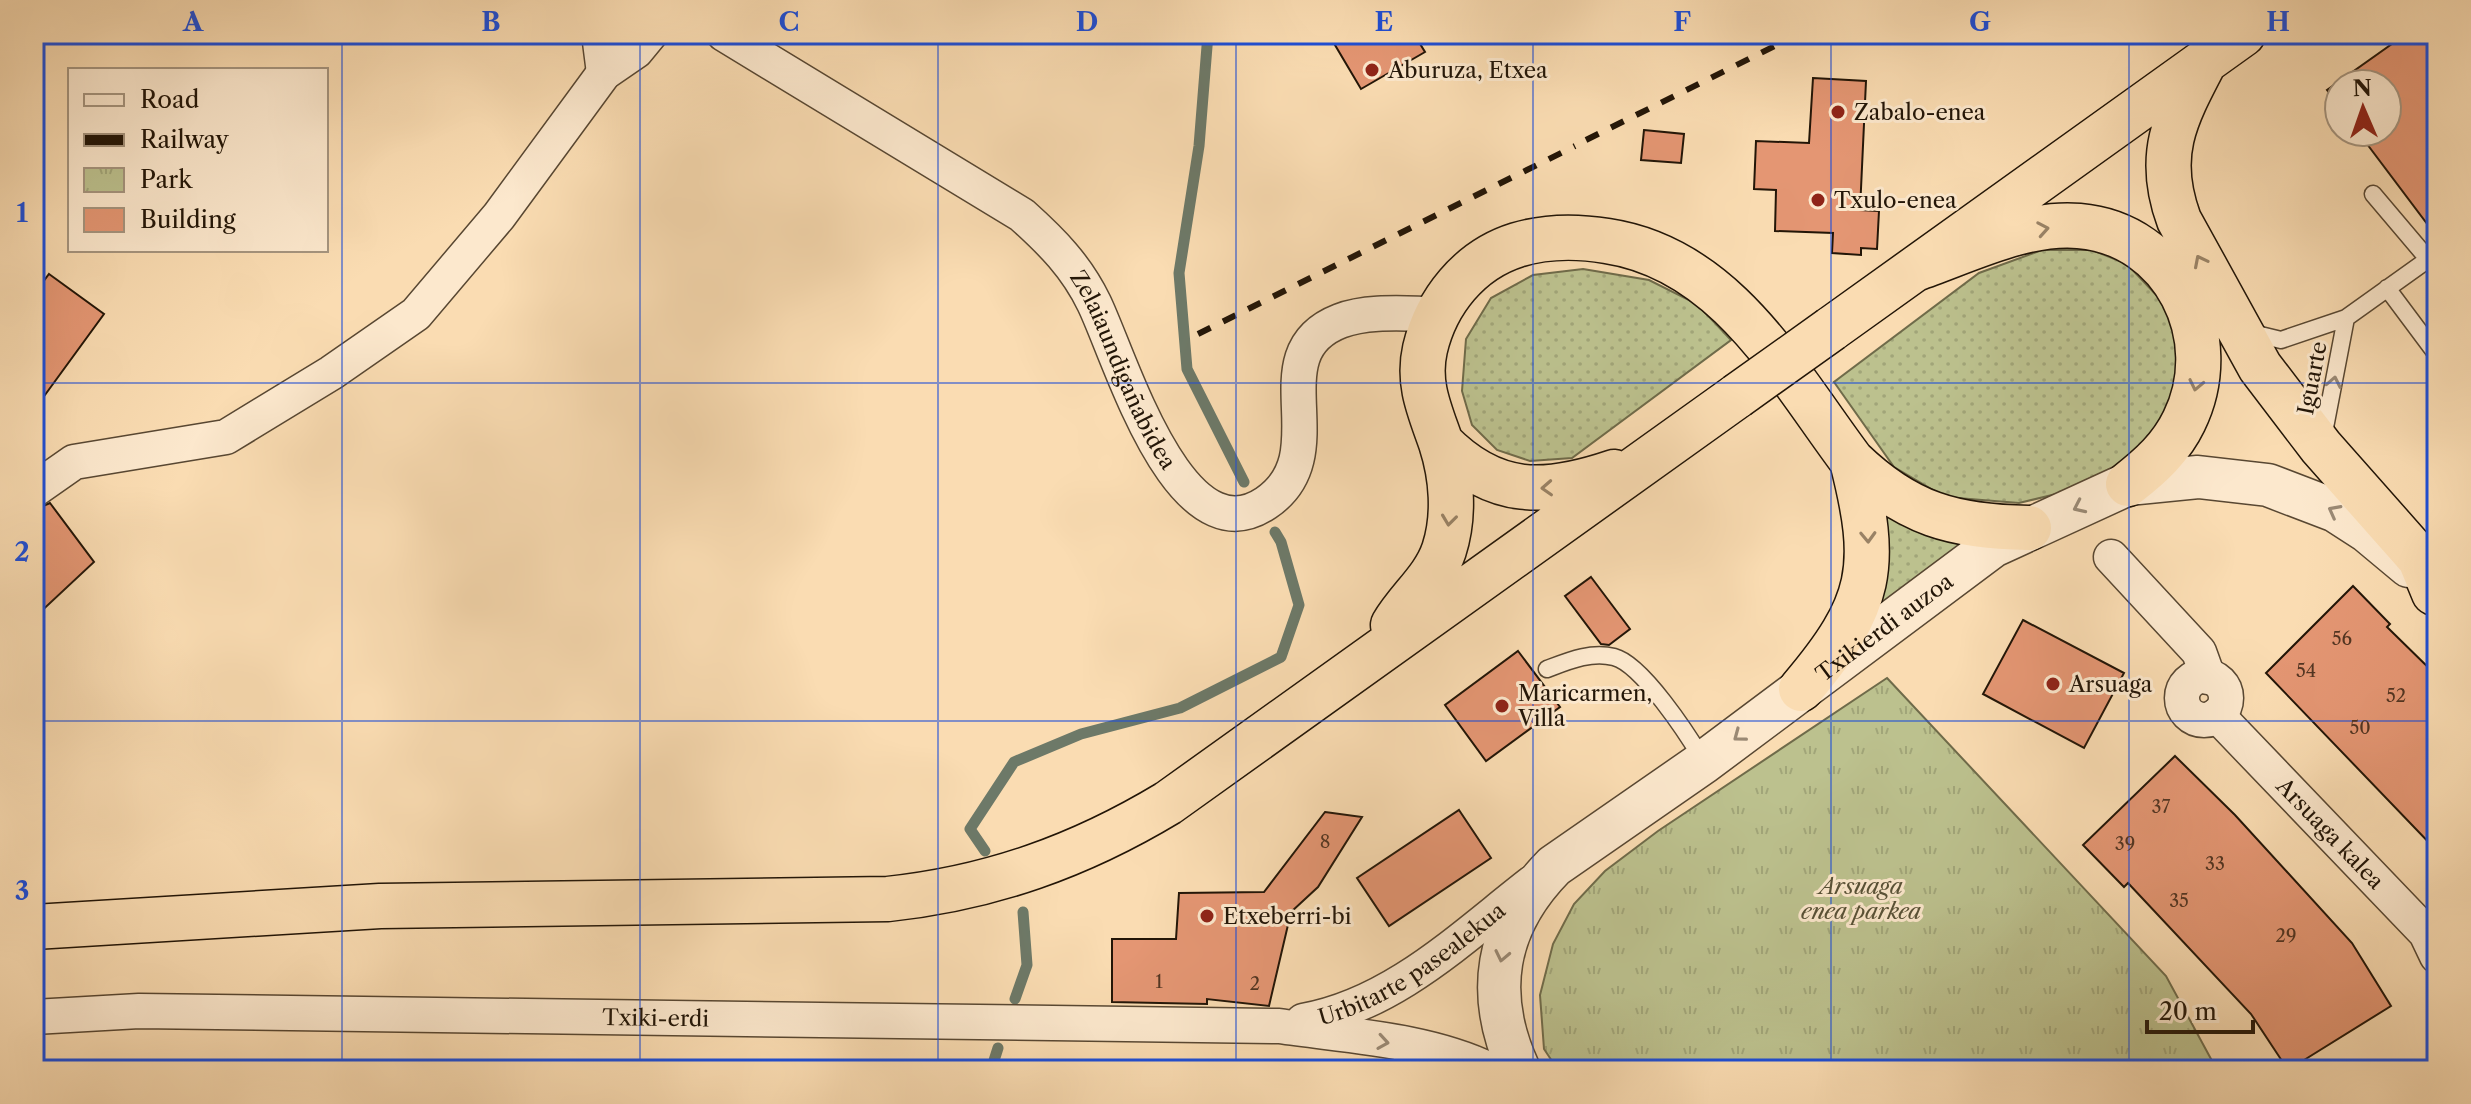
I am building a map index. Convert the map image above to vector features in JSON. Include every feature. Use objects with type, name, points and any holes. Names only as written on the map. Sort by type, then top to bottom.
[{"type":"highway","points":[[34,927],[410,905],[844,902],[932,894],[975,886],[1058,860],[1136,823],[1376,655],[2243,34]]},
{"type":"highway","points":[[2205,61],[2176,117],[2167,155],[2167,177],[2179,220],[2260,367],[2321,447],[2420,559],[2436,594]]},
{"type":"highway","points":[[1915,269],[2029,231],[2079,226],[2127,240],[2166,269],[2180,288],[2197,330],[2198,376],[2184,421],[2172,442],[2128,484]]},
{"type":"highway","points":[[1376,655],[1403,608],[1425,585],[1443,552],[1451,520],[1451,486],[1441,443],[1430,422],[1422,376],[1424,355],[1437,314],[1450,293],[1477,267],[1509,248],[1533,240],[1592,238],[1658,254],[1688,269],[1739,312],[1852,461],[1894,497],[1932,515],[1972,526],[2029,528]]},
{"type":"highway","points":[[1441,443],[1474,471],[1513,486],[1534,489],[1576,485],[1649,459]]},
{"type":"highway","points":[[1801,689],[1841,637],[1864,586],[1869,535],[1852,461]]},
{"type":"street","points":[[599,34],[604,73]]},
{"type":"street","points":[[34,490],[74,462],[226,437],[331,373],[416,314],[499,216],[604,73],[636,51],[650,34]]},
{"type":"street","name":"Zelaiaundigañabidea","points":[[724,34],[1022,215],[1064,253],[1094,302],[1135,402],[1178,479],[1211,509],[1245,515],[1269,501],[1290,475],[1301,446],[1298,365],[1311,338],[1341,320],[1391,314],[1437,314]]},
{"type":"street","name":"Txikierdi auzoa","points":[[1519,1070],[1502,1026],[1499,971],[1516,913],[1532,888],[1554,866],[1704,762],[1993,546],[2128,484],[2163,478],[2233,479],[2303,496],[2367,531],[2396,553],[2436,594]]},
{"type":"street","name":"Arsuaga kalea","points":[[2111,557],[2199,652],[2208,677],[2224,689],[2225,701],[2217,715],[2426,933],[2437,956]]},
{"type":"street","name":"Urbitarte pasealekua","points":[[1279,1026],[1337,1015],[1367,1004],[1425,966],[1554,866]]},
{"type":"street","name":"Txiki-erdi","points":[[34,1017],[139,1011],[1279,1026]]},
{"type":"street","name":"Urbitarte pasealekua","points":[[1279,1026],[1425,1048],[1458,1056],[1490,1070]]},
{"type":"lane","points":[[2373,194],[2433,256]]},
{"type":"lane","name":"Iguarte","points":[[2238,329],[2281,340],[2346,318],[2433,256]]},
{"type":"lane","points":[[2387,288],[2437,355]]},
{"type":"lane","name":"Iguarte","points":[[2321,447],[2346,318]]},
{"type":"lane","points":[[1547,669],[1581,657],[1616,657],[1647,681],[1704,762]]},
{"type":"green space","points":[[2042,250],[2092,250],[2127,264],[2160,299],[2180,342],[2177,383],[2161,424],[2132,458],[2077,489],[2019,503],[1945,497],[1894,467],[1834,382],[1979,273]]},
{"type":"green space","points":[[1583,269],[1649,280],[1697,304],[1731,340],[1572,458],[1530,461],[1497,450],[1472,425],[1462,391],[1466,339],[1491,298],[1533,275]]},
{"type":"green space","points":[[1876,498],[1970,541],[1871,613]]},
{"type":"green space","name":"Arsuaga enea parkea","points":[[1887,678],[2166,976],[2217,1070],[1558,1070],[1544,1049],[1540,995],[1553,944],[1574,904],[1605,871],[1658,831]]},
{"type":"building","name":"Aburuza, Etxea","points":[[1353,34],[1414,34],[1425,52],[1361,89],[1335,45]]},
{"type":"building","points":[[2406,34],[2437,34],[2437,237],[2370,148],[2403,148],[2403,68],[2358,68]]},
{"type":"building","name":"Txulo-enea","points":[[1813,78],[1866,81],[1860,210],[1879,211],[1877,249],[1861,248],[1861,255],[1832,253],[1833,233],[1775,231],[1776,190],[1754,189],[1756,141],[1809,143]]},
{"type":"building","points":[[1644,130],[1684,134],[1681,163],[1641,160]]},
{"type":"building","points":[[49,274],[104,314],[34,410],[34,294]]},
{"type":"building","points":[[50,503],[94,562],[34,618],[34,510]]},
{"type":"building","points":[[1591,577],[1630,629],[1609,645],[1601,644],[1565,596]]},
{"type":"building","points":[[2353,586],[2390,624],[2387,627],[2437,676],[2437,851],[2266,673]]},
{"type":"building","name":"Arsuaga","points":[[2023,620],[2124,673],[2084,748],[1983,694]]},
{"type":"building","name":"Maricarmen, Villa","points":[[1518,651],[1560,707],[1486,761],[1445,705]]},
{"type":"building","points":[[2175,756],[2235,815],[2352,943],[2391,1006],[2288,1070],[2251,1014],[2128,883],[2124,887],[2083,845]]},
{"type":"building","points":[[1459,810],[1491,858],[1389,926],[1357,878]]},
{"type":"building","points":[[1325,812],[1362,817],[1318,887],[1291,912],[1269,1006],[1207,999],[1207,1004],[1112,1002],[1112,939],[1176,939],[1179,893],[1264,892]]},
{"type":"waterway","points":[[1208,34],[1199,146],[1179,273],[1187,369],[1244,482]]},
{"type":"waterway","points":[[985,851],[970,829],[1014,762],[1081,734],[1180,708],[1281,657],[1299,605],[1281,542],[1275,532]]},
{"type":"waterway","points":[[1015,999],[1027,965],[1023,912]]},
{"type":"waterway","points":[[991,1070],[998,1048]]},
{"type":"railway","points":[[1586,140],[1799,34]]},
{"type":"railway","points":[[1198,334],[1575,146]]},
{"type":"place","name":"Aburuza, Etxea","points":[[1372,70]]},
{"type":"place","name":"Zabalo-enea","points":[[1838,112]]},
{"type":"place","name":"Txulo-enea","points":[[1818,200]]},
{"type":"place","name":"Arsuaga","points":[[2053,684]]},
{"type":"place","name":"Maricarmen, Villa","points":[[1502,706]]},
{"type":"place","name":"Etxeberri-bi","points":[[1207,916]]}]
